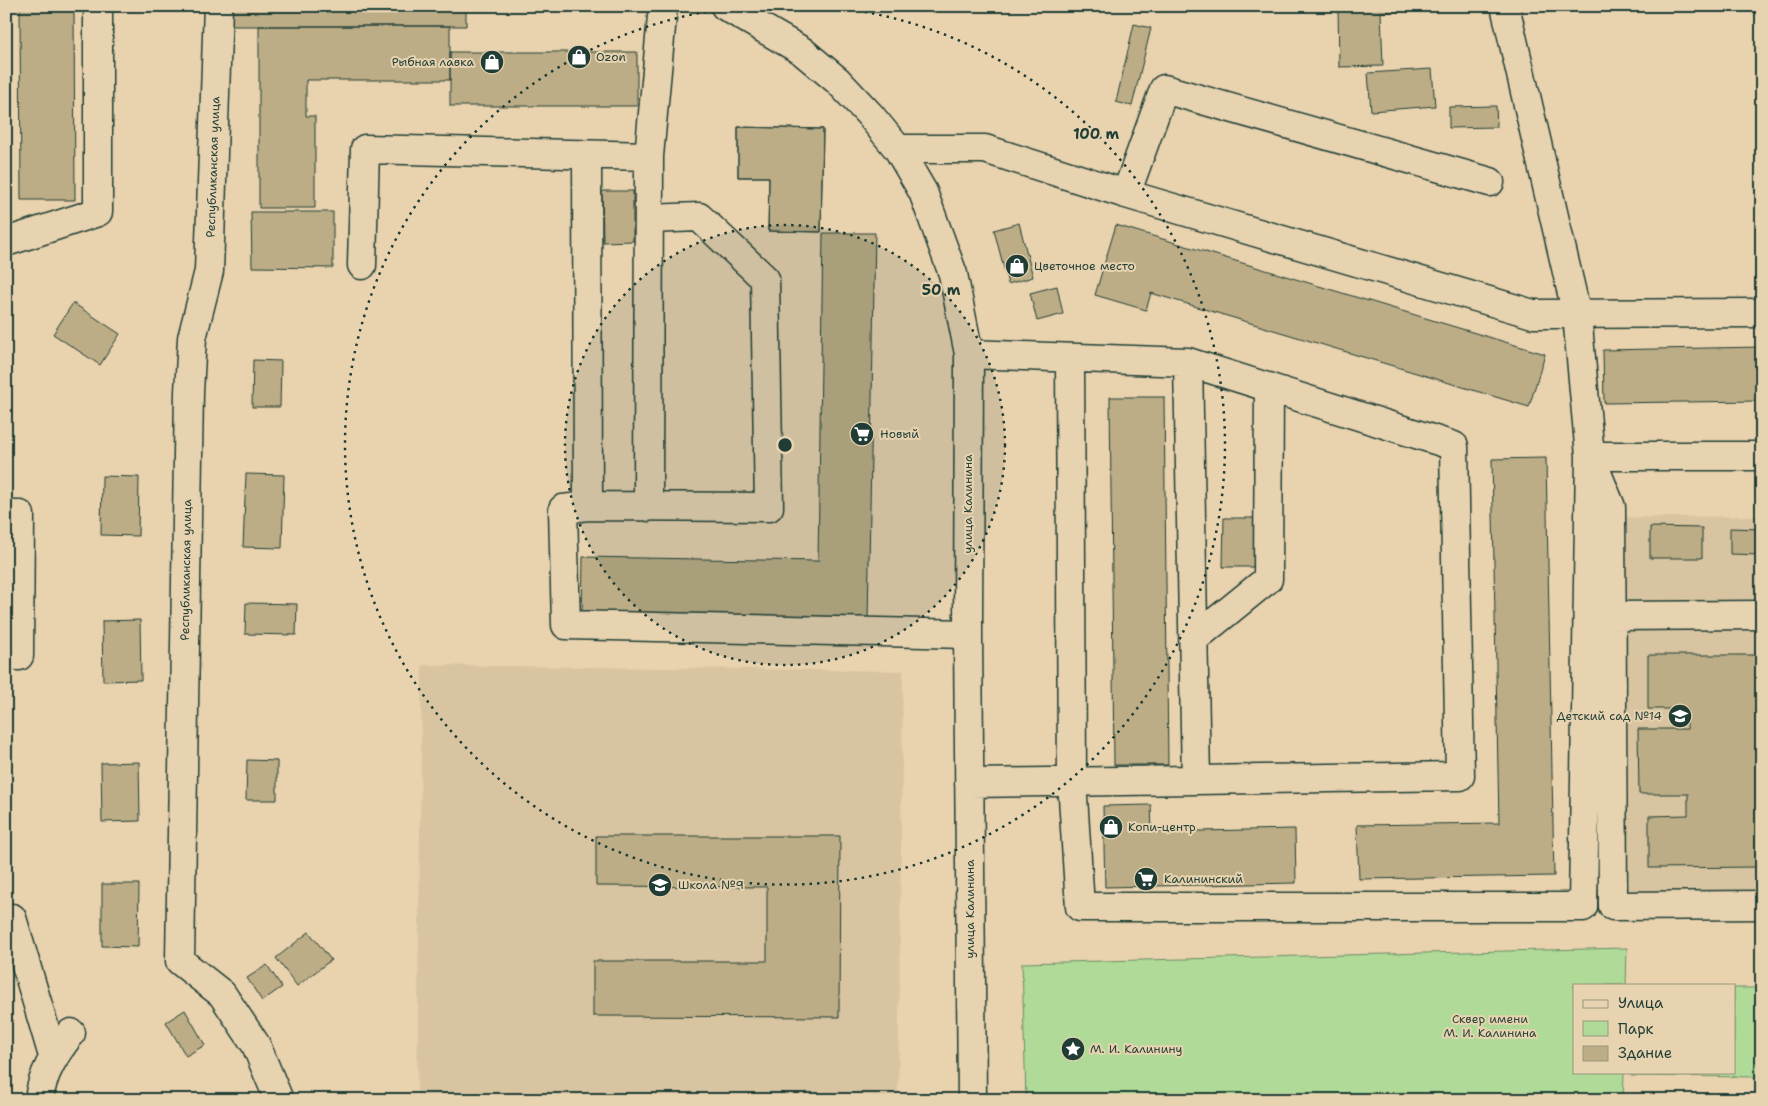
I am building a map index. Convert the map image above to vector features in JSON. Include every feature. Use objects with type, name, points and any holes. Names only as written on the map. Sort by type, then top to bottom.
[{"type":"street","points":[[6,242],[98,212],[98,6]]},
{"type":"street","name":"Республиканская улица","points":[[218,6],[209,271],[192,338],[189,392],[180,961],[222,994],[256,1045],[279,1100]]},
{"type":"street","points":[[648,506],[649,156],[663,6]]},
{"type":"street","name":"улица Калинина","points":[[725,6],[760,25],[809,57],[838,82],[870,115],[898,149],[923,192],[953,274],[969,354],[968,634],[972,1100]]},
{"type":"street","points":[[1070,358],[1072,781],[1080,908],[1583,907],[1590,456],[1577,315],[1505,6]]},
{"type":"street","points":[[1126,194],[1164,89],[1490,182]]},
{"type":"street","points":[[898,149],[985,148],[1126,194],[1533,314],[1762,313]]},
{"type":"street","points":[[362,265],[365,149],[649,156]]},
{"type":"street","points":[[587,155],[588,506]]},
{"type":"street","points":[[649,219],[698,217],[765,279],[769,507],[588,506],[563,509],[566,625],[968,634]]},
{"type":"street","points":[[969,354],[1188,362],[1454,446],[1460,776],[969,783]]},
{"type":"street","points":[[1188,362],[1196,780]]},
{"type":"street","points":[[1194,639],[1268,579],[1269,387]]},
{"type":"street","points":[[1590,456],[1762,456]]},
{"type":"street","points":[[1590,456],[1611,507],[1613,906],[1762,905]]},
{"type":"street","points":[[6,515],[20,515],[19,656],[6,655]]},
{"type":"street","points":[[1611,616],[1762,615]]},
{"type":"street","points":[[12,918],[53,1056]]},
{"type":"street","points":[[39,1100],[41,1084],[53,1056],[71,1033]]},
{"type":"shaded area","name":"Детский сад №14","points":[[1762,516],[1762,914],[1601,915],[1597,518]]},
{"type":"shaded area","name":"Школа №9","points":[[422,665],[903,671],[898,1100],[417,1099]]},
{"type":"green space","name":"Сквер имени М. И. Калинина","points":[[1627,948],[1626,984],[1573,984],[1573,1074],[1624,1074],[1623,1100],[1026,1100],[1022,963]]},
{"type":"green space","points":[[1736,988],[1762,988],[1762,1077],[1631,1076],[1632,1074],[1736,1074]]},
{"type":"building","points":[[20,6],[74,6],[75,200],[21,200]]},
{"type":"building","points":[[225,6],[466,6],[466,26],[225,26]]},
{"type":"building","points":[[1338,6],[1439,6],[1439,10],[1381,12],[1383,66],[1339,67]]},
{"type":"building","points":[[1134,24],[1151,28],[1132,106],[1116,102]]},
{"type":"building","points":[[259,26],[450,26],[450,80],[306,80],[306,116],[315,116],[315,208],[259,208]]},
{"type":"building","points":[[450,52],[637,52],[637,106],[450,106]]},
{"type":"building","points":[[1432,69],[1435,106],[1371,111],[1368,73]]},
{"type":"building","points":[[1496,106],[1497,127],[1449,128],[1449,107]]},
{"type":"building","points":[[738,127],[823,129],[821,232],[768,231],[769,177],[738,177]]},
{"type":"building","points":[[738,127],[823,129],[821,232],[768,231],[769,177],[738,177]]},
{"type":"building","points":[[602,191],[633,191],[633,241],[603,242]]},
{"type":"building","points":[[251,212],[333,212],[333,268],[252,267]]},
{"type":"building","points":[[1019,223],[1033,277],[1008,284],[994,230]]},
{"type":"building","points":[[1116,225],[1545,354],[1529,407],[1151,293],[1146,310],[1095,295]]},
{"type":"building","points":[[823,233],[875,233],[868,621],[582,616],[583,557],[818,561]]},
{"type":"building","points":[[1057,286],[1063,314],[1037,321],[1030,293]]},
{"type":"building","points":[[73,303],[120,334],[100,365],[53,334]]},
{"type":"building","points":[[1762,347],[1762,401],[1604,403],[1603,350]]},
{"type":"building","points":[[253,360],[281,361],[280,407],[252,407]]},
{"type":"building","points":[[1110,397],[1164,397],[1168,765],[1114,765]]},
{"type":"building","points":[[1546,458],[1554,876],[1359,879],[1357,825],[1499,823],[1492,459]]},
{"type":"building","points":[[246,474],[284,475],[282,548],[243,547]]},
{"type":"building","points":[[102,476],[139,477],[138,536],[101,535]]},
{"type":"building","points":[[1224,518],[1256,518],[1256,567],[1223,567]]},
{"type":"building","points":[[1650,527],[1702,528],[1702,558],[1650,558]]},
{"type":"building","points":[[1730,528],[1762,529],[1762,555],[1730,554]]},
{"type":"building","points":[[246,603],[297,604],[296,635],[245,634]]},
{"type":"building","points":[[140,620],[141,680],[103,681],[102,621]]},
{"type":"building","points":[[1648,655],[1762,655],[1762,867],[1649,868],[1649,816],[1688,815],[1688,794],[1639,794],[1638,729],[1687,729],[1687,709],[1648,709]]},
{"type":"building","points":[[247,760],[277,761],[277,800],[246,800]]},
{"type":"building","points":[[139,762],[140,821],[102,822],[101,763]]},
{"type":"building","points":[[1151,805],[1152,832],[1295,829],[1296,883],[1105,887],[1103,806]]},
{"type":"building","points":[[596,836],[840,836],[839,1017],[593,1016],[593,961],[767,961],[767,887],[596,886]]},
{"type":"building","points":[[102,884],[139,884],[138,947],[102,946]]},
{"type":"building","points":[[309,932],[331,960],[297,986],[276,958]]},
{"type":"building","points":[[267,965],[282,987],[262,1001],[247,978]]},
{"type":"building","points":[[185,1010],[205,1045],[186,1056],[166,1022]]},
{"type":"place","name":"Ozon","points":[[579,57]]},
{"type":"place","name":"Рыбная лавка","points":[[492,62]]},
{"type":"place","name":"Цветочное место","points":[[1017,266]]},
{"type":"place","name":"Новый","points":[[862,434]]},
{"type":"place","name":"Детский сад №14","points":[[1680,716]]},
{"type":"place","name":"Копи-центр","points":[[1111,827]]},
{"type":"place","name":"Калининский","points":[[1146,879]]},
{"type":"place","name":"Школа №9","points":[[660,885]]},
{"type":"place","name":"М. И. Калинину","points":[[1073,1049]]}]
